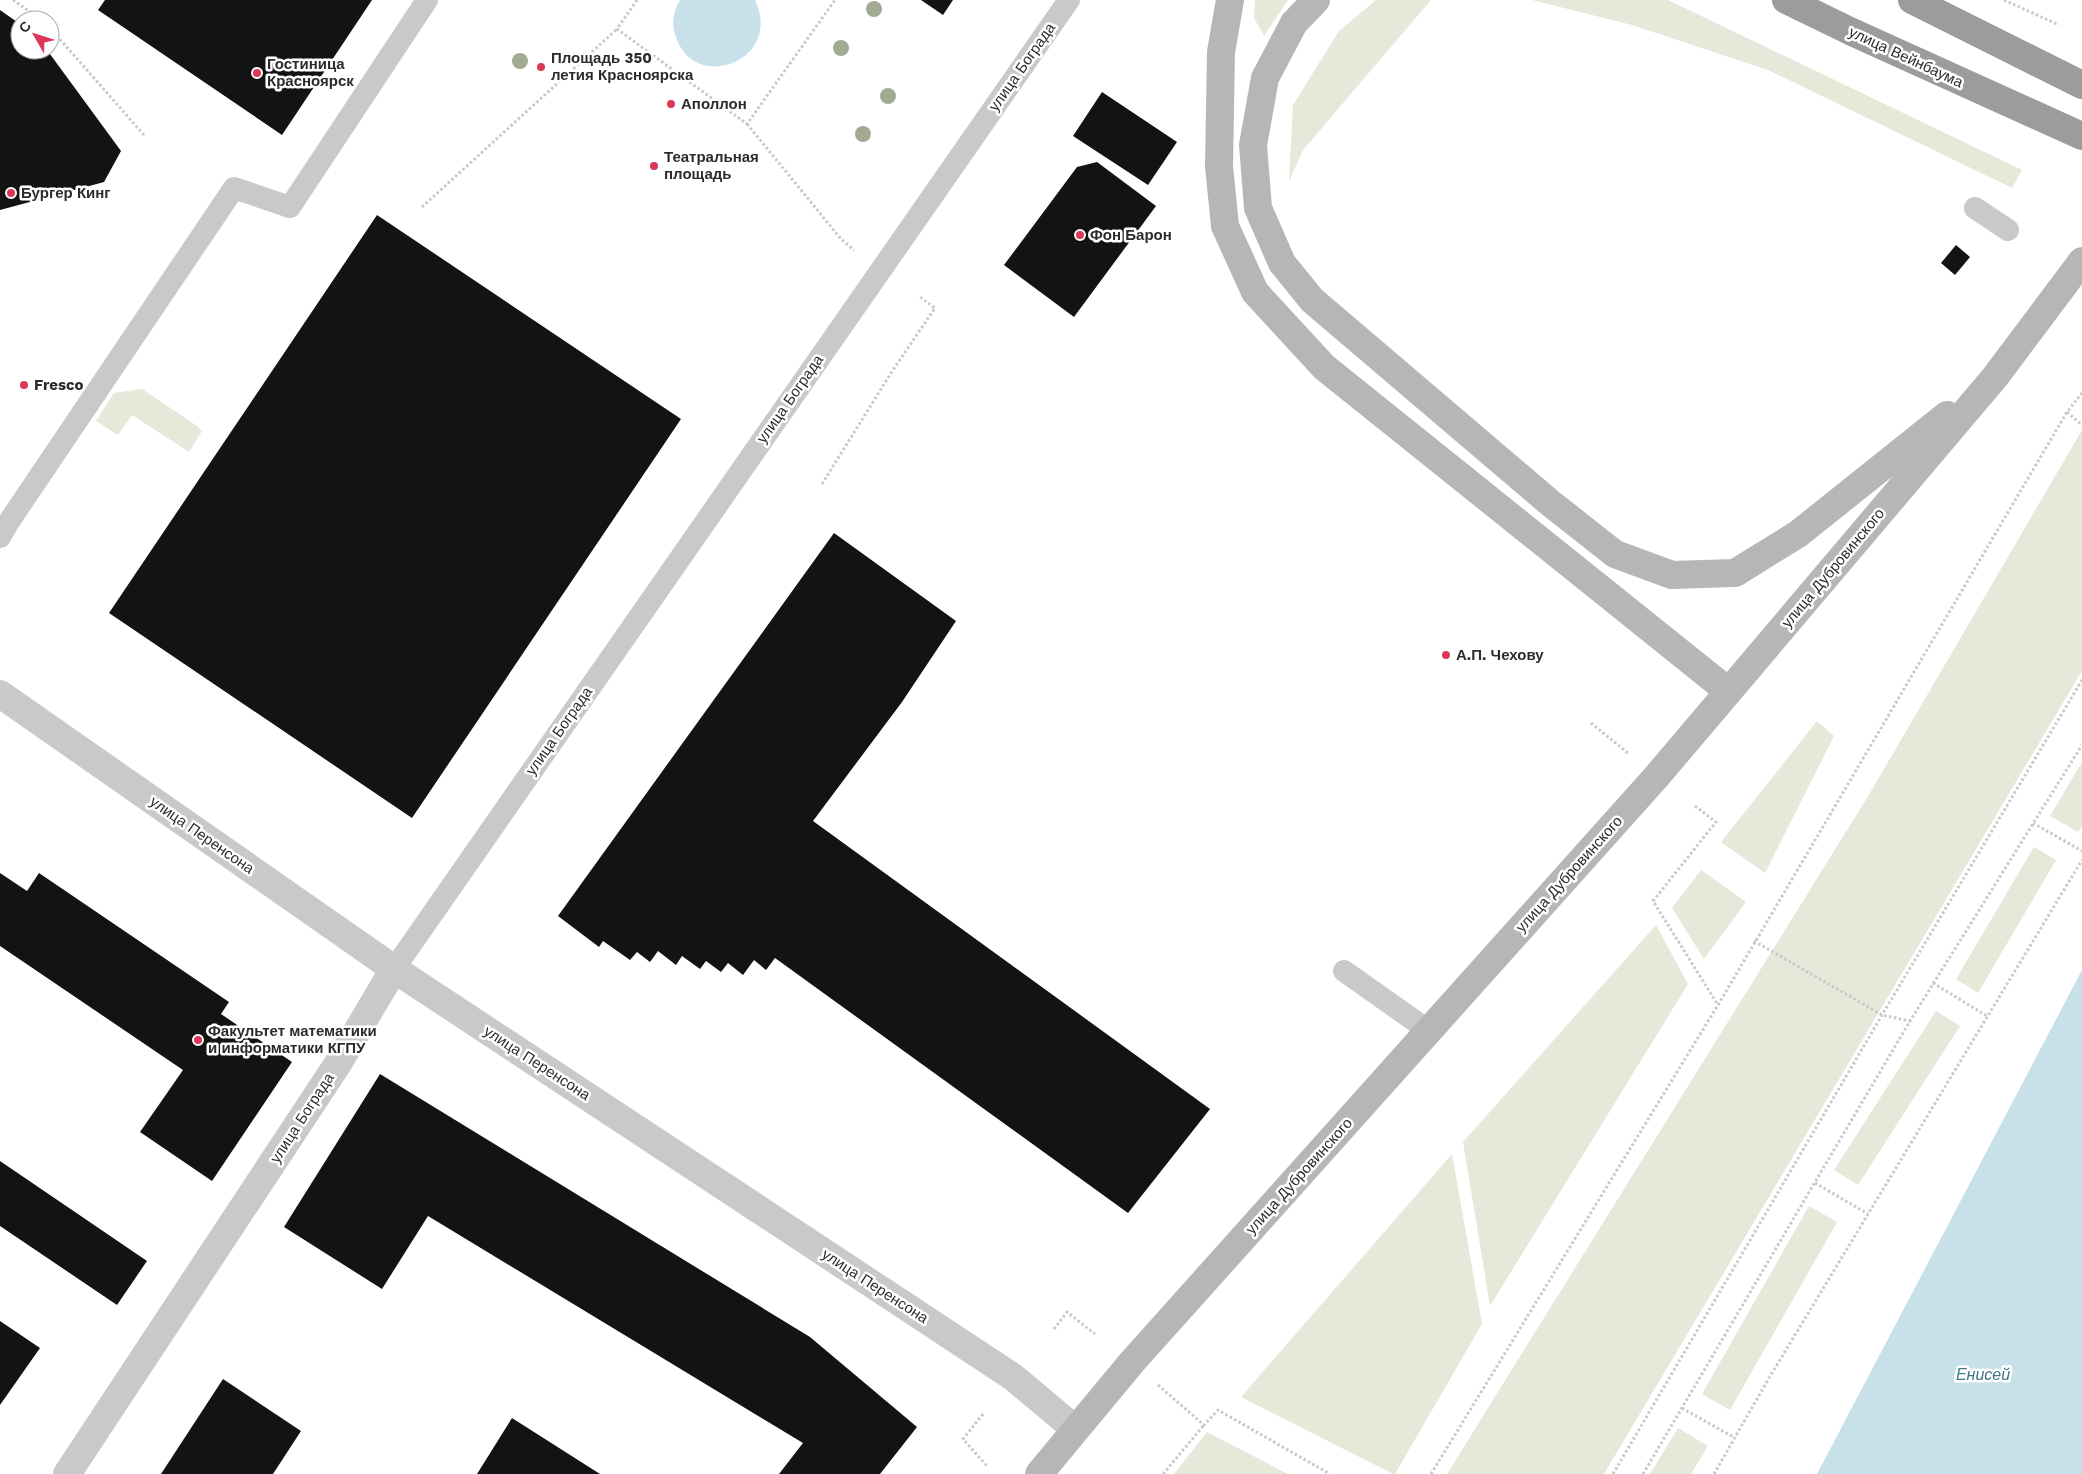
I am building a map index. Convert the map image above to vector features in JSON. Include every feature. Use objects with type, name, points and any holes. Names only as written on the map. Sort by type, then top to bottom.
[{"type":"highway","name":"улица Вейнбаума","points":[[1786,0],[2026,112],[2082,136]]},
{"type":"highway","points":[[1912,0],[2082,85]]},
{"type":"main road","points":[[1230,0],[1221,52],[1220,166],[1224,226],[1255,292],[1324,367],[1728,691]]},
{"type":"main road","points":[[1316,0],[1294,23],[1265,78],[1253,145],[1258,208],[1282,264],[1312,300],[1549,502],[1615,554],[1672,575],[1735,573],[1798,534],[1995,377]]},
{"type":"main road","name":"улица Дубровинского","points":[[1039,1474],[1132,1362],[1657,776],[1995,377],[2082,261]]},
{"type":"street","name":"улица Перенсона","points":[[0,694],[394,969],[1013,1377],[1075,1429]]},
{"type":"street","name":"улица Бограда","points":[[67,1474],[337,1065],[394,969]]},
{"type":"lane","points":[[0,538],[8,523],[234,188],[290,207],[427,0]]},
{"type":"lane","name":"улица Бограда","points":[[394,969],[1068,0]]},
{"type":"lane","points":[[1976,208],[2008,230]]},
{"type":"lane","points":[[1344,970],[1429,1031]]},
{"type":"path","points":[[13,0],[28,10]]},
{"type":"path","points":[[422,207],[617,29],[637,0]]},
{"type":"path","points":[[747,124],[834,0]]},
{"type":"path","points":[[2004,0],[2059,25]]},
{"type":"path","points":[[617,29],[747,124],[841,239],[854,250]]},
{"type":"path","points":[[60,39],[144,135]]},
{"type":"path","points":[[822,484],[891,373],[935,308],[920,298]]},
{"type":"path","points":[[1431,1474],[1718,1005],[2067,412],[2082,393]]},
{"type":"path","points":[[2067,412],[2082,425]]},
{"type":"path","points":[[1613,1474],[1882,1015],[2082,680]]},
{"type":"path","points":[[1591,723],[1630,755]]},
{"type":"path","points":[[1643,1474],[1910,1021],[2082,745]]},
{"type":"path","points":[[1695,806],[1716,822],[1653,901],[1718,1005]]},
{"type":"path","points":[[2033,823],[2082,851]]},
{"type":"path","points":[[1714,1474],[1868,1214],[2082,860]]},
{"type":"path","points":[[1754,942],[1882,1015],[1910,1021]]},
{"type":"path","points":[[1933,984],[1987,1016]]},
{"type":"path","points":[[1815,1183],[1868,1214]]},
{"type":"path","points":[[1054,1329],[1067,1312],[1095,1334]]},
{"type":"path","points":[[1158,1385],[1204,1426]]},
{"type":"path","points":[[1682,1408],[1735,1438]]},
{"type":"path","points":[[1163,1474],[1218,1410],[1330,1474]]},
{"type":"path","points":[[983,1414],[962,1439],[987,1466]]},
{"type":"shaded area","points":[[1255,0],[1288,0],[1264,36],[1254,18]]},
{"type":"shaded area","points":[[1376,0],[1431,0],[1303,150],[1289,181],[1293,105],[1339,31]]},
{"type":"shaded area","points":[[1532,0],[1668,0],[2022,170],[2012,188],[1768,70],[1632,25]]},
{"type":"shaded area","points":[[142,389],[202,431],[189,452],[132,415],[118,435],[96,421],[114,393]]},
{"type":"shaded area","points":[[2082,430],[2082,671],[1604,1474],[1447,1474],[1867,798]]},
{"type":"shaded area","points":[[1817,721],[1834,736],[1765,873],[1721,842]]},
{"type":"shaded area","points":[[2082,762],[2082,826],[2078,832],[2050,816]]},
{"type":"shaded area","points":[[2034,847],[2056,860],[1978,993],[1956,979]]},
{"type":"shaded area","points":[[1701,870],[1746,902],[1704,959],[1672,908]]},
{"type":"shaded area","points":[[1656,925],[1688,984],[1490,1306],[1463,1142]]},
{"type":"shaded area","points":[[1936,1011],[1960,1026],[1858,1185],[1834,1170]]},
{"type":"shaded area","points":[[1452,1154],[1482,1324],[1395,1474],[1393,1474],[1241,1397]]},
{"type":"shaded area","points":[[1809,1206],[1837,1222],[1730,1410],[1702,1394]]},
{"type":"shaded area","points":[[1678,1428],[1708,1446],[1691,1474],[1650,1474]]},
{"type":"shaded area","points":[[1207,1432],[1288,1474],[1174,1474]]},
{"type":"water","points":[[680,0],[755,0],[761,21],[757,40],[747,54],[733,63],[717,66],[700,64],[686,54],[674,32],[674,18]]},
{"type":"water","name":"Енисей","points":[[2082,970],[2082,1474],[1817,1474]]},
{"type":"building","name":"Гостиница Красноярск","points":[[105,0],[372,0],[282,135],[98,10]]},
{"type":"building","points":[[921,0],[953,0],[943,15]]},
{"type":"building","points":[[0,10],[10,17],[10,60],[54,60],[121,151],[104,182],[0,210]]},
{"type":"building","points":[[1102,92],[1177,142],[1148,185],[1073,136]]},
{"type":"building","name":"Фон Барон","points":[[1097,162],[1156,206],[1074,317],[1004,265],[1077,167]]},
{"type":"building","points":[[377,215],[681,419],[412,818],[109,613]]},
{"type":"building","points":[[1956,245],[1970,257],[1955,275],[1941,263]]},
{"type":"building","points":[[834,533],[956,621],[902,702],[813,821],[1210,1109],[1128,1213],[775,958],[766,970],[754,960],[743,975],[728,963],[721,972],[706,961],[700,969],[682,956],[676,965],[658,951],[650,962],[637,952],[630,960],[603,941],[599,947],[558,916]]},
{"type":"building","name":"Факультет математики и информатики КГПУ","points":[[0,873],[27,891],[39,873],[229,1002],[221,1014],[292,1062],[212,1181],[140,1132],[183,1070],[0,946]]},
{"type":"building","points":[[380,1074],[810,1337],[917,1427],[880,1474],[779,1474],[803,1443],[428,1216],[382,1289],[284,1227]]},
{"type":"building","points":[[0,1161],[147,1261],[117,1305],[0,1226]]},
{"type":"building","points":[[0,1321],[40,1348],[0,1405]]},
{"type":"building","points":[[223,1379],[301,1431],[273,1474],[161,1474]]},
{"type":"building","points":[[512,1418],[600,1474],[477,1474]]},
{"type":"place","name":"Площадь 350 летия Красноярска","points":[[541,67]]},
{"type":"place","name":"Гостиница Красноярск","points":[[257,73]]},
{"type":"place","name":"Аполлон","points":[[671,104]]},
{"type":"place","name":"Театральная площадь","points":[[654,166]]},
{"type":"place","name":"Бургер Кинг","points":[[11,193]]},
{"type":"place","name":"Фон Барон","points":[[1080,235]]},
{"type":"place","name":"Fresco","points":[[24,385]]},
{"type":"place","name":"А.П. Чехову","points":[[1446,655]]},
{"type":"place","name":"Факультет математики и информатики КГПУ","points":[[198,1040]]}]
